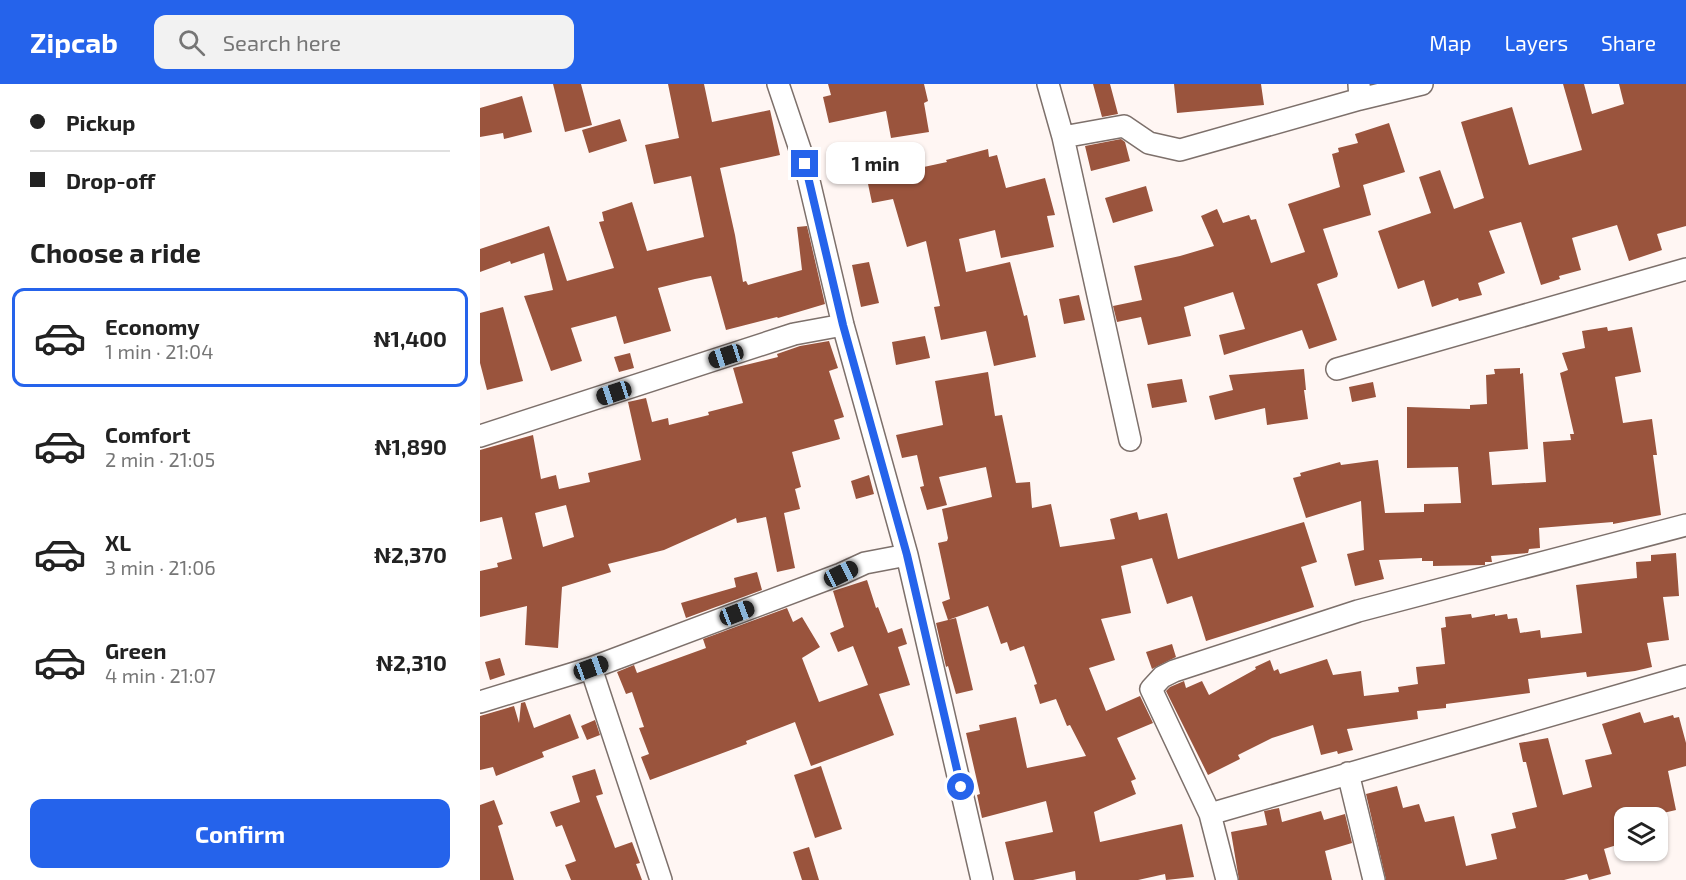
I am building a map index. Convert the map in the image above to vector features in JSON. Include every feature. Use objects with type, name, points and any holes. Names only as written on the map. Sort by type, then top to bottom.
[{"type":"street","points":[[778,84],[805,164],[843,325],[907,555],[982,880]]},
{"type":"street","points":[[1048,84],[1064,137],[1130,440]]},
{"type":"street","points":[[1064,137],[1124,126],[1149,143],[1180,150],[1359,91],[1422,84]]},
{"type":"street","points":[[1337,369],[1686,269]]},
{"type":"street","points":[[480,436],[794,334],[843,325]]},
{"type":"street","points":[[1227,880],[1210,814],[1151,689],[1162,677],[1174,671],[1358,611],[1686,525]]},
{"type":"street","points":[[480,702],[591,668],[865,563],[907,555]]},
{"type":"street","points":[[591,668],[661,880]]},
{"type":"street","points":[[1210,814],[1686,676]]},
{"type":"street","points":[[1348,773],[1374,880]]},
{"type":"building","points":[[553,84],[581,84],[592,125],[565,132]]},
{"type":"building","points":[[668,84],[704,84],[712,122],[770,110],[780,155],[720,168],[743,282],[746,281],[748,285],[802,270],[797,227],[807,226],[825,304],[726,330],[711,276],[658,288],[671,331],[624,344],[616,316],[571,328],[582,361],[551,371],[524,296],[553,290],[544,253],[511,264],[510,261],[480,272],[480,249],[549,226],[567,281],[614,268],[599,222],[604,221],[602,212],[632,202],[647,251],[704,237],[691,176],[654,184],[645,145],[679,138]]},
{"type":"building","points":[[828,84],[924,84],[928,101],[924,103],[929,132],[891,138],[886,111],[829,123],[823,97],[831,95]]},
{"type":"building","points":[[1093,84],[1110,84],[1118,114],[1102,117]]},
{"type":"building","points":[[1174,84],[1261,84],[1264,105],[1177,113]]},
{"type":"building","points":[[1563,84],[1584,84],[1592,114],[1624,104],[1619,84],[1686,84],[1686,226],[1657,234],[1662,250],[1629,261],[1617,225],[1572,238],[1581,270],[1559,276],[1560,279],[1541,285],[1521,222],[1489,231],[1505,273],[1478,283],[1482,295],[1459,301],[1458,298],[1432,307],[1424,280],[1398,289],[1378,231],[1431,213],[1419,177],[1440,170],[1454,209],[1484,198],[1461,122],[1512,107],[1529,165],[1582,150]]},
{"type":"building","points":[[522,96],[532,132],[504,139],[503,133],[480,137],[480,108]]},
{"type":"building","points":[[620,119],[627,141],[589,153],[582,130]]},
{"type":"building","points":[[1389,123],[1405,172],[1363,185],[1371,215],[1323,229],[1338,274],[1337,277],[1317,284],[1337,340],[1309,349],[1302,330],[1224,355],[1219,335],[1245,329],[1233,292],[1184,307],[1191,336],[1148,345],[1141,317],[1117,322],[1113,306],[1142,300],[1134,266],[1214,246],[1201,216],[1217,209],[1223,223],[1249,215],[1251,220],[1256,219],[1271,263],[1305,252],[1288,204],[1340,187],[1332,154],[1339,152],[1338,148],[1358,143],[1355,134]]},
{"type":"building","points":[[1121,139],[1125,142],[1130,161],[1091,171],[1085,146]]},
{"type":"building","points":[[885,147],[891,174],[947,162],[946,160],[988,149],[989,157],[997,155],[1006,188],[1045,178],[1055,215],[1047,216],[1054,247],[1001,258],[995,230],[959,239],[966,272],[1010,262],[1024,316],[1027,315],[1036,357],[994,366],[986,331],[941,340],[934,307],[940,306],[926,241],[907,247],[893,199],[872,203],[867,179],[875,177],[870,150]]},
{"type":"building","points":[[1146,186],[1153,211],[1113,223],[1105,198]]},
{"type":"building","points":[[869,262],[879,303],[861,307],[852,265]]},
{"type":"building","points":[[1079,295],[1085,320],[1064,324],[1059,299]]},
{"type":"building","points":[[503,307],[523,381],[487,390],[480,363],[480,313]]},
{"type":"building","points":[[1607,327],[1608,331],[1632,327],[1641,372],[1615,377],[1623,423],[1652,419],[1657,455],[1653,455],[1661,515],[1613,524],[1613,522],[1539,528],[1540,548],[1529,549],[1528,553],[1491,556],[1492,562],[1485,562],[1485,565],[1433,566],[1433,561],[1422,561],[1422,558],[1379,560],[1384,579],[1355,586],[1347,554],[1364,550],[1361,501],[1306,518],[1293,478],[1301,476],[1300,473],[1340,462],[1341,465],[1378,460],[1385,513],[1424,512],[1424,504],[1461,503],[1458,467],[1407,468],[1407,407],[1470,409],[1470,405],[1487,404],[1486,375],[1495,374],[1494,369],[1520,368],[1520,374],[1523,373],[1528,449],[1489,452],[1492,485],[1546,482],[1543,442],[1571,440],[1570,434],[1574,434],[1560,373],[1568,370],[1562,353],[1585,348],[1582,331]]},
{"type":"building","points":[[925,336],[930,358],[896,365],[892,342]]},
{"type":"building","points":[[829,341],[838,368],[829,371],[844,417],[834,420],[840,439],[792,452],[801,487],[795,489],[800,509],[784,513],[795,568],[777,572],[766,517],[737,523],[736,518],[664,550],[608,564],[611,572],[562,587],[558,648],[525,645],[527,606],[480,617],[480,571],[498,567],[497,563],[512,559],[502,517],[480,522],[480,450],[533,435],[541,479],[556,475],[559,489],[590,482],[588,473],[641,460],[628,402],[646,398],[652,422],[668,418],[669,425],[709,415],[708,412],[743,403],[733,368],[778,357],[777,354],[800,346]],"holes":[[[566,505],[574,537],[543,547],[535,513]]]},
{"type":"building","points":[[630,353],[634,368],[619,372],[614,357]]},
{"type":"building","points":[[1304,369],[1308,419],[1267,425],[1265,408],[1215,420],[1209,396],[1233,390],[1229,375]]},
{"type":"building","points":[[988,372],[995,416],[1002,415],[1016,483],[1030,482],[1032,508],[1051,504],[1060,547],[1115,539],[1110,519],[1137,512],[1139,520],[1167,513],[1178,559],[1304,522],[1317,562],[1301,567],[1314,607],[1206,641],[1192,596],[1167,604],[1152,558],[1121,566],[1131,613],[1101,619],[1115,660],[1089,668],[1106,711],[1140,696],[1153,723],[1117,738],[1136,779],[1131,781],[1136,794],[1094,812],[1100,842],[1182,824],[1194,877],[1166,880],[1165,874],[1138,880],[1076,880],[1075,871],[1033,880],[1014,880],[1005,842],[1053,832],[1046,801],[982,818],[977,795],[980,794],[966,733],[980,730],[979,725],[1016,717],[1027,768],[1086,756],[1070,725],[1067,726],[1056,699],[1040,704],[1034,685],[1037,684],[1024,646],[1010,651],[1007,642],[1001,644],[988,606],[948,620],[942,602],[950,599],[938,543],[947,541],[948,538],[942,509],[992,497],[986,467],[939,477],[947,505],[927,510],[920,487],[924,486],[917,455],[902,458],[896,435],[943,425],[935,381]]},
{"type":"building","points":[[1182,379],[1187,402],[1152,408],[1147,384]]},
{"type":"building","points":[[1373,382],[1376,397],[1352,402],[1349,387]]},
{"type":"building","points":[[869,475],[874,494],[856,499],[851,481]]},
{"type":"building","points":[[1676,553],[1679,596],[1663,597],[1669,640],[1647,643],[1652,667],[1587,677],[1586,672],[1528,679],[1530,693],[1446,704],[1446,708],[1417,711],[1418,719],[1347,729],[1353,750],[1321,755],[1313,725],[1272,738],[1238,755],[1240,759],[1208,775],[1166,691],[1184,681],[1186,688],[1202,681],[1209,695],[1270,660],[1274,671],[1278,669],[1280,674],[1327,659],[1333,675],[1361,671],[1364,696],[1399,692],[1398,687],[1418,684],[1416,667],[1445,664],[1441,628],[1446,627],[1445,617],[1471,614],[1472,618],[1507,614],[1508,619],[1517,618],[1520,633],[1540,630],[1541,638],[1582,633],[1576,585],[1637,578],[1636,562],[1651,561],[1651,555]]},
{"type":"building","points":[[757,572],[762,590],[686,618],[681,603],[736,587],[734,578]]},
{"type":"building","points":[[867,580],[876,608],[878,607],[888,633],[902,628],[907,644],[898,647],[910,685],[879,694],[894,735],[811,766],[795,722],[746,741],[747,744],[650,780],[641,757],[649,754],[639,728],[644,727],[632,692],[626,694],[617,672],[634,665],[637,673],[706,648],[703,639],[787,608],[793,622],[802,617],[820,647],[802,658],[819,702],[868,685],[853,646],[838,652],[830,633],[844,627],[833,591]]},
{"type":"building","points":[[956,618],[973,690],[956,694],[948,666],[946,667],[936,623]]},
{"type":"building","points":[[1172,644],[1176,657],[1152,669],[1146,652]]},
{"type":"building","points":[[500,658],[505,675],[490,680],[485,662]]},
{"type":"building","points":[[525,702],[534,728],[570,714],[579,738],[542,752],[544,757],[496,776],[493,767],[480,770],[480,716],[514,706],[519,723],[521,703]]},
{"type":"building","points":[[1640,712],[1644,723],[1673,715],[1674,718],[1679,717],[1686,743],[1686,766],[1668,771],[1676,810],[1668,812],[1668,807],[1614,807],[1614,846],[1604,849],[1611,874],[1589,880],[1587,874],[1564,880],[1386,880],[1366,794],[1397,786],[1403,808],[1419,804],[1425,822],[1454,816],[1466,866],[1497,859],[1491,834],[1516,828],[1512,813],[1537,807],[1519,743],[1548,738],[1563,795],[1592,787],[1585,760],[1612,754],[1602,724]]},
{"type":"building","points":[[595,720],[600,735],[587,740],[581,726]]},
{"type":"building","points":[[821,766],[842,829],[815,838],[794,775]]},
{"type":"building","points":[[595,769],[603,794],[596,796],[615,848],[632,842],[640,863],[636,864],[642,880],[571,880],[565,865],[576,861],[562,825],[556,827],[550,812],[580,802],[572,776]]},
{"type":"building","points":[[494,800],[503,824],[498,826],[514,880],[480,880],[480,805]]},
{"type":"building","points":[[1279,808],[1282,822],[1321,811],[1324,820],[1345,814],[1352,843],[1325,851],[1332,880],[1239,880],[1231,832],[1267,825],[1264,811]]},
{"type":"building","points":[[809,847],[819,880],[802,880],[793,852]]},
{"type":"route","points":[[805,164],[843,325],[907,555],[961,787]]}]
